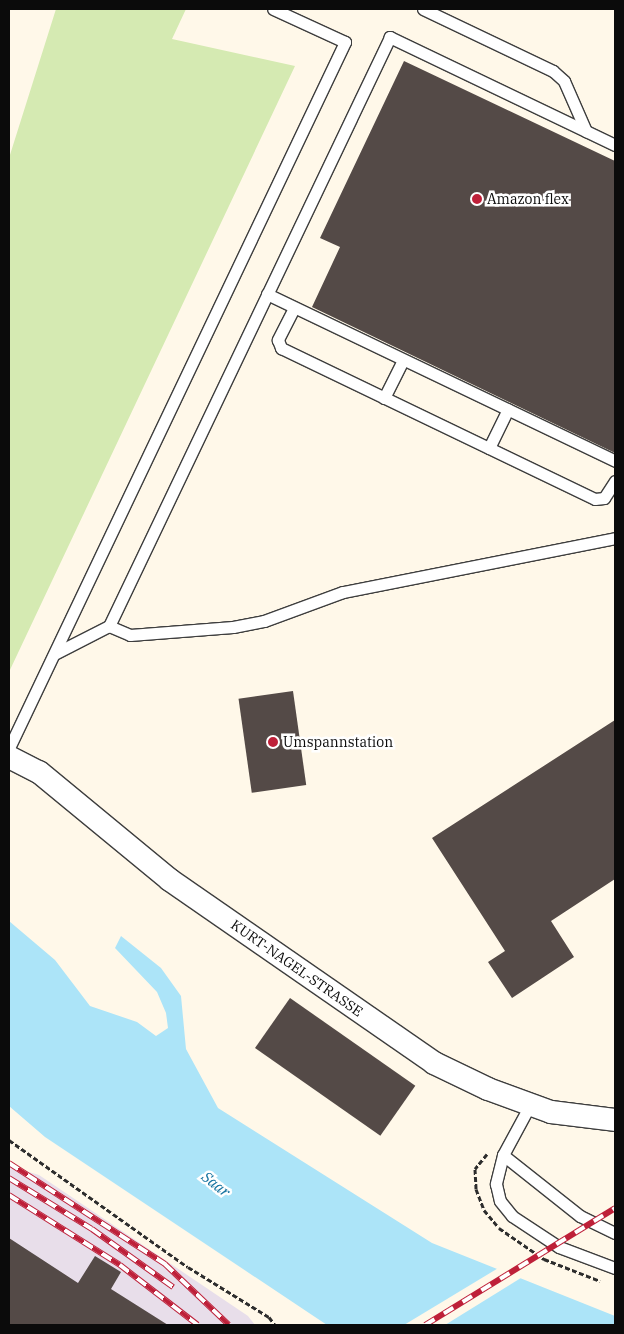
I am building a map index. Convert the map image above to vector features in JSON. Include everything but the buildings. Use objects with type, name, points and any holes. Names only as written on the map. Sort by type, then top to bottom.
[{"type":"street","name":"KURT-NAGEL-STRASSE","points":[[9,757],[38,772],[170,880],[434,1063],[530,1105],[581,1118],[615,1120]]},
{"type":"lane","points":[[9,748],[56,653],[345,42],[274,9]]},
{"type":"lane","points":[[423,9],[553,71],[564,82],[586,131]]},
{"type":"lane","points":[[56,653],[110,626],[390,37],[615,145]]},
{"type":"lane","points":[[267,294],[615,461]]},
{"type":"lane","points":[[294,308],[278,340],[282,348],[595,499],[604,498],[615,482]]},
{"type":"lane","points":[[384,398],[403,360]]},
{"type":"lane","points":[[489,448],[508,410]]},
{"type":"lane","points":[[110,626],[130,635],[233,627],[264,621],[343,592],[615,538]]},
{"type":"lane","points":[[530,1105],[503,1155],[496,1184],[500,1201],[512,1216],[560,1247],[615,1268]]},
{"type":"lane","points":[[503,1155],[580,1216],[615,1233]]},
{"type":"path","points":[[9,1140],[188,1266],[269,1317],[274,1325]]},
{"type":"shaded area","points":[[9,1166],[39,1175],[248,1316],[255,1325],[9,1325]]},
{"type":"green space","points":[[56,9],[186,9],[172,39],[295,66],[9,672],[9,158]]},
{"type":"water","name":"Saar","points":[[9,921],[55,960],[90,1006],[137,1022],[156,1036],[168,1028],[166,1013],[157,992],[115,948],[121,936],[161,968],[181,996],[186,1049],[218,1108],[432,1243],[615,1316],[615,1325],[327,1325],[45,1137],[9,1106]]},
{"type":"pier","points":[[500,1267],[524,1276],[445,1325],[404,1325]]},
{"type":"railway","points":[[9,1163],[165,1264],[229,1325]]},
{"type":"railway","points":[[9,1178],[92,1229],[173,1287]]},
{"type":"railway","points":[[9,1195],[120,1265],[198,1325]]},
{"type":"railway","points":[[425,1325],[615,1208]]},
{"type":"place","name":"Amazon flex","points":[[477,199]]},
{"type":"place","name":"Umspannstation","points":[[273,742]]}]
